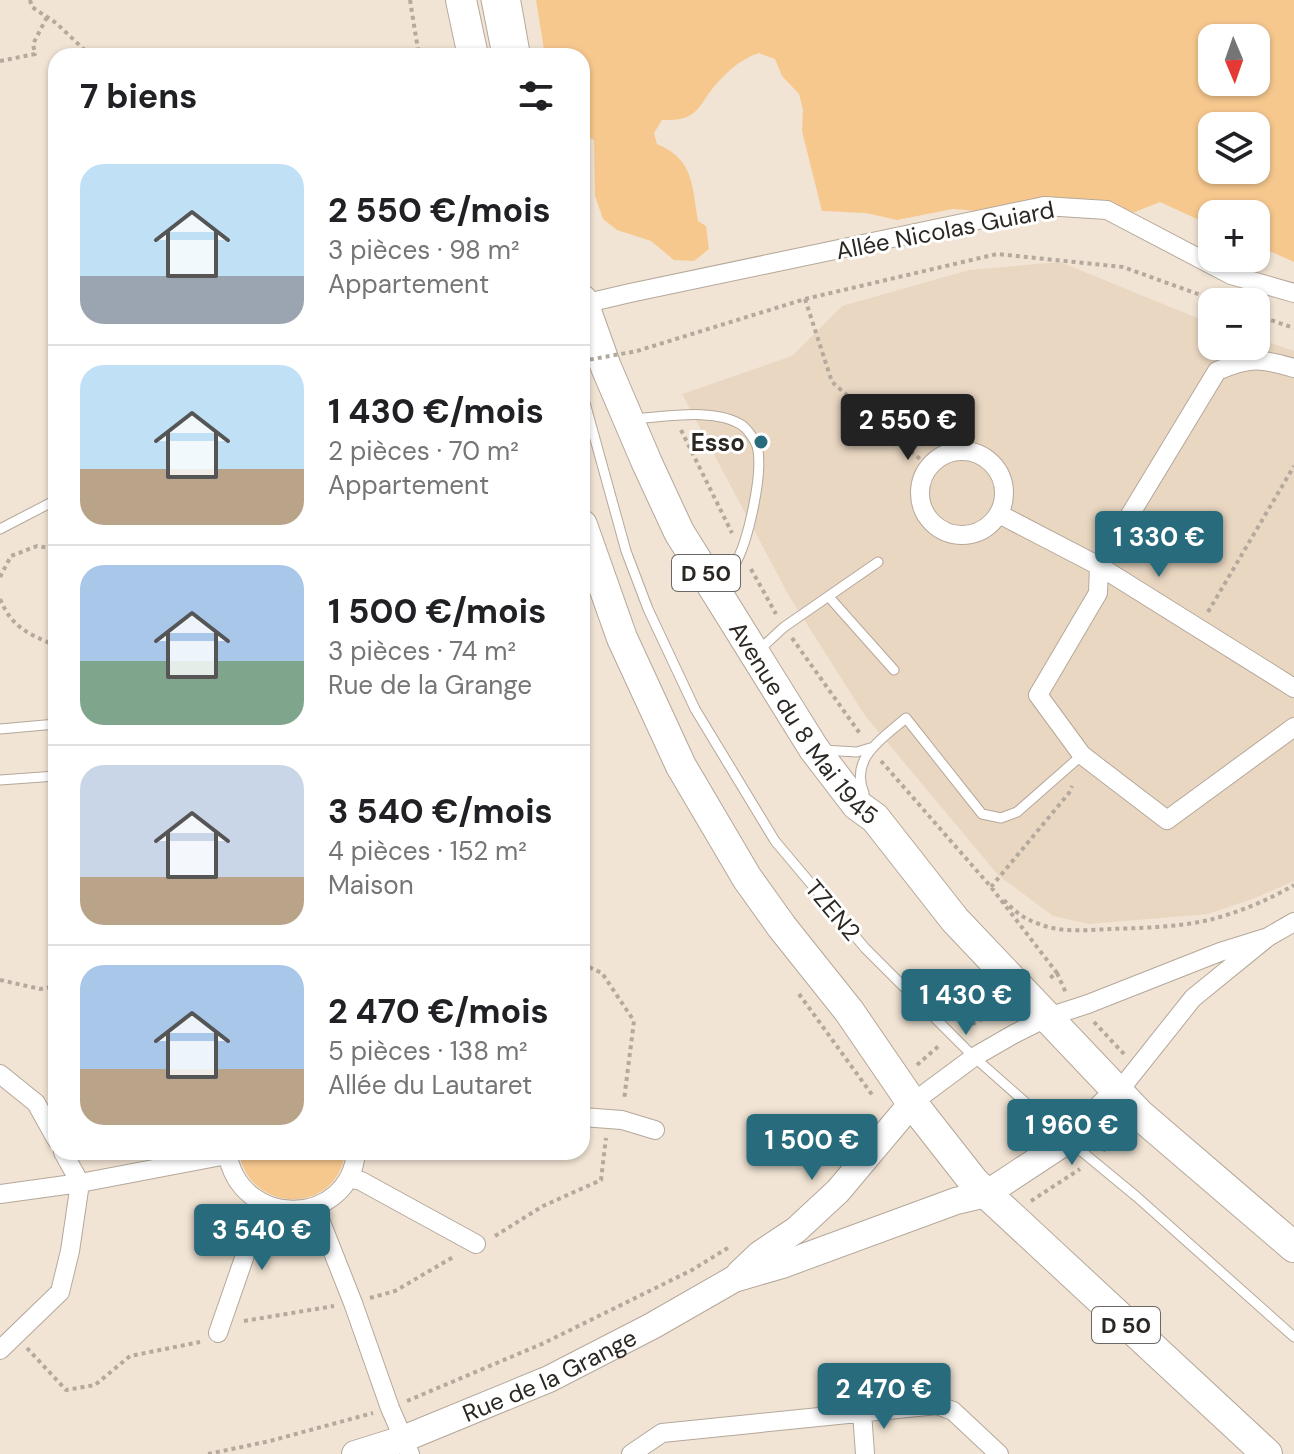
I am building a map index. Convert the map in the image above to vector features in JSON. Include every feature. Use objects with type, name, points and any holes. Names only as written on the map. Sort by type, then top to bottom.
[{"type":"main road","points":[[461,0],[471,48]]},
{"type":"main road","points":[[505,0],[514,48]]},
{"type":"main road","name":"Avenue du 8 Mai 1945","points":[[590,322],[606,367],[679,532],[814,749],[857,805],[875,818],[955,920],[1140,1115],[1294,1247]]},
{"type":"main road","points":[[590,548],[622,638],[681,766],[747,878],[849,1011],[905,1092],[986,1194]]},
{"type":"main road","name":"D 50","points":[[986,1194],[1267,1454]]},
{"type":"street","name":"Allée Nicolas Guiard","points":[[590,301],[1044,206],[1107,210],[1231,275],[1294,293]]},
{"type":"street","points":[[1294,368],[1265,359],[1240,361],[1217,371],[1099,566],[1098,593],[1038,695],[1082,755],[1167,820],[1294,727]]},
{"type":"street","points":[[966,451],[986,458],[1000,473],[1005,494],[999,514],[985,528],[967,535],[948,532],[931,522],[921,504],[920,485],[929,467],[945,454],[966,451]]},
{"type":"street","points":[[999,514],[1099,566],[1294,688]]},
{"type":"street","points":[[1119,1091],[1193,998],[1268,937],[1294,922]]},
{"type":"street","points":[[905,1092],[1048,1017],[1268,937]]},
{"type":"street","points":[[0,1074],[36,1103],[48,1125]]},
{"type":"street","name":"Rue de la Grange","points":[[355,1454],[406,1447],[549,1379],[734,1279],[782,1265],[956,1201],[986,1194],[1068,1140],[1119,1091]]},
{"type":"street","name":"Rue de la Grange","points":[[734,1279],[760,1254],[796,1230],[838,1191],[905,1092]]},
{"type":"street","points":[[590,1118],[622,1120],[655,1130]]},
{"type":"street","points":[[0,1350],[60,1292],[70,1251],[80,1183],[67,1160]]},
{"type":"street","points":[[0,1194],[80,1183],[193,1160]]},
{"type":"street","points":[[229,1160],[238,1182],[259,1202],[277,1209],[296,1211],[315,1207],[334,1195],[349,1178],[355,1160]]},
{"type":"street","points":[[349,1178],[361,1181],[476,1244]]},
{"type":"street","points":[[218,1333],[259,1215],[259,1202]]},
{"type":"street","points":[[315,1207],[406,1447]]},
{"type":"street","points":[[631,1454],[662,1433],[937,1405],[953,1411],[999,1454]]},
{"type":"street","points":[[862,1412],[865,1454]]},
{"type":"lane","points":[[486,0],[495,48]]},
{"type":"lane","points":[[629,419],[717,415],[743,426],[757,443],[759,469],[741,551],[733,569],[714,587]]},
{"type":"lane","name":"TZEN2","points":[[590,421],[626,551],[648,609],[695,709],[775,841],[865,948],[974,1057],[1294,1337]]},
{"type":"lane","points":[[0,529],[48,504]]},
{"type":"lane","points":[[755,653],[784,627],[878,562]]},
{"type":"lane","points":[[829,597],[894,670]]},
{"type":"lane","points":[[875,818],[860,784],[860,766],[870,748],[906,718],[982,814],[1001,818],[1017,812],[1082,755]]},
{"type":"lane","points":[[0,729],[48,725]]},
{"type":"lane","points":[[814,749],[857,752],[870,748]]},
{"type":"lane","points":[[0,780],[48,777]]},
{"type":"path","points":[[30,0],[32,7],[56,23],[83,48]]},
{"type":"path","points":[[410,0],[418,48]]},
{"type":"path","points":[[0,61],[35,54],[33,44],[47,17]]},
{"type":"path","points":[[590,360],[637,351],[805,299],[997,254],[1123,267],[1198,294]]},
{"type":"path","points":[[805,299],[832,382],[929,467]]},
{"type":"path","points":[[1270,320],[1294,328]]},
{"type":"path","points":[[674,416],[741,551],[784,627],[870,748],[991,887],[1057,973],[1027,995],[951,1035],[905,1092]]},
{"type":"path","points":[[1199,628],[1294,466]]},
{"type":"path","points":[[0,577],[11,556],[37,546],[48,548]]},
{"type":"path","points":[[0,599],[7,616],[24,631],[48,642]]},
{"type":"path","points":[[991,887],[1069,793],[1082,755]]},
{"type":"path","points":[[991,887],[1018,914],[1040,925],[1080,931],[1210,920],[1275,896],[1294,885]]},
{"type":"path","points":[[14,1335],[66,1390],[95,1385],[130,1356],[200,1342],[245,1321],[353,1303],[395,1291],[476,1244],[502,1233],[543,1206],[601,1180],[607,1133],[622,1120],[634,1021],[602,973],[590,968]]},
{"type":"path","points":[[0,980],[40,989],[48,988]]},
{"type":"path","points":[[208,1454],[270,1441],[390,1408],[544,1343],[692,1270],[732,1245]]},
{"type":"shaded area","points":[[536,0],[1294,0],[1294,262],[1270,251],[1270,200],[1198,200],[1198,220],[1160,202],[1135,212],[1099,209],[1004,213],[953,209],[897,220],[866,213],[822,211],[802,131],[803,110],[799,94],[782,76],[775,59],[759,53],[725,74],[694,112],[681,119],[662,120],[654,133],[657,144],[678,157],[685,166],[692,185],[698,221],[706,226],[709,249],[694,261],[674,260],[651,241],[617,230],[603,219],[595,196],[594,140],[590,138],[590,48],[544,48]]},
{"type":"shaded area","points":[[1060,262],[1198,318],[1198,360],[1270,360],[1270,343],[1294,351],[1294,881],[1208,914],[1089,924],[1053,916],[999,876],[866,717],[789,596],[682,394],[792,356],[842,306],[969,270]]},
{"type":"shaded area","points":[[242,1160],[343,1160],[339,1173],[327,1187],[311,1196],[293,1199],[275,1196],[259,1187],[246,1173]]},
{"type":"place","name":"Esso","points":[[761,442]]}]
